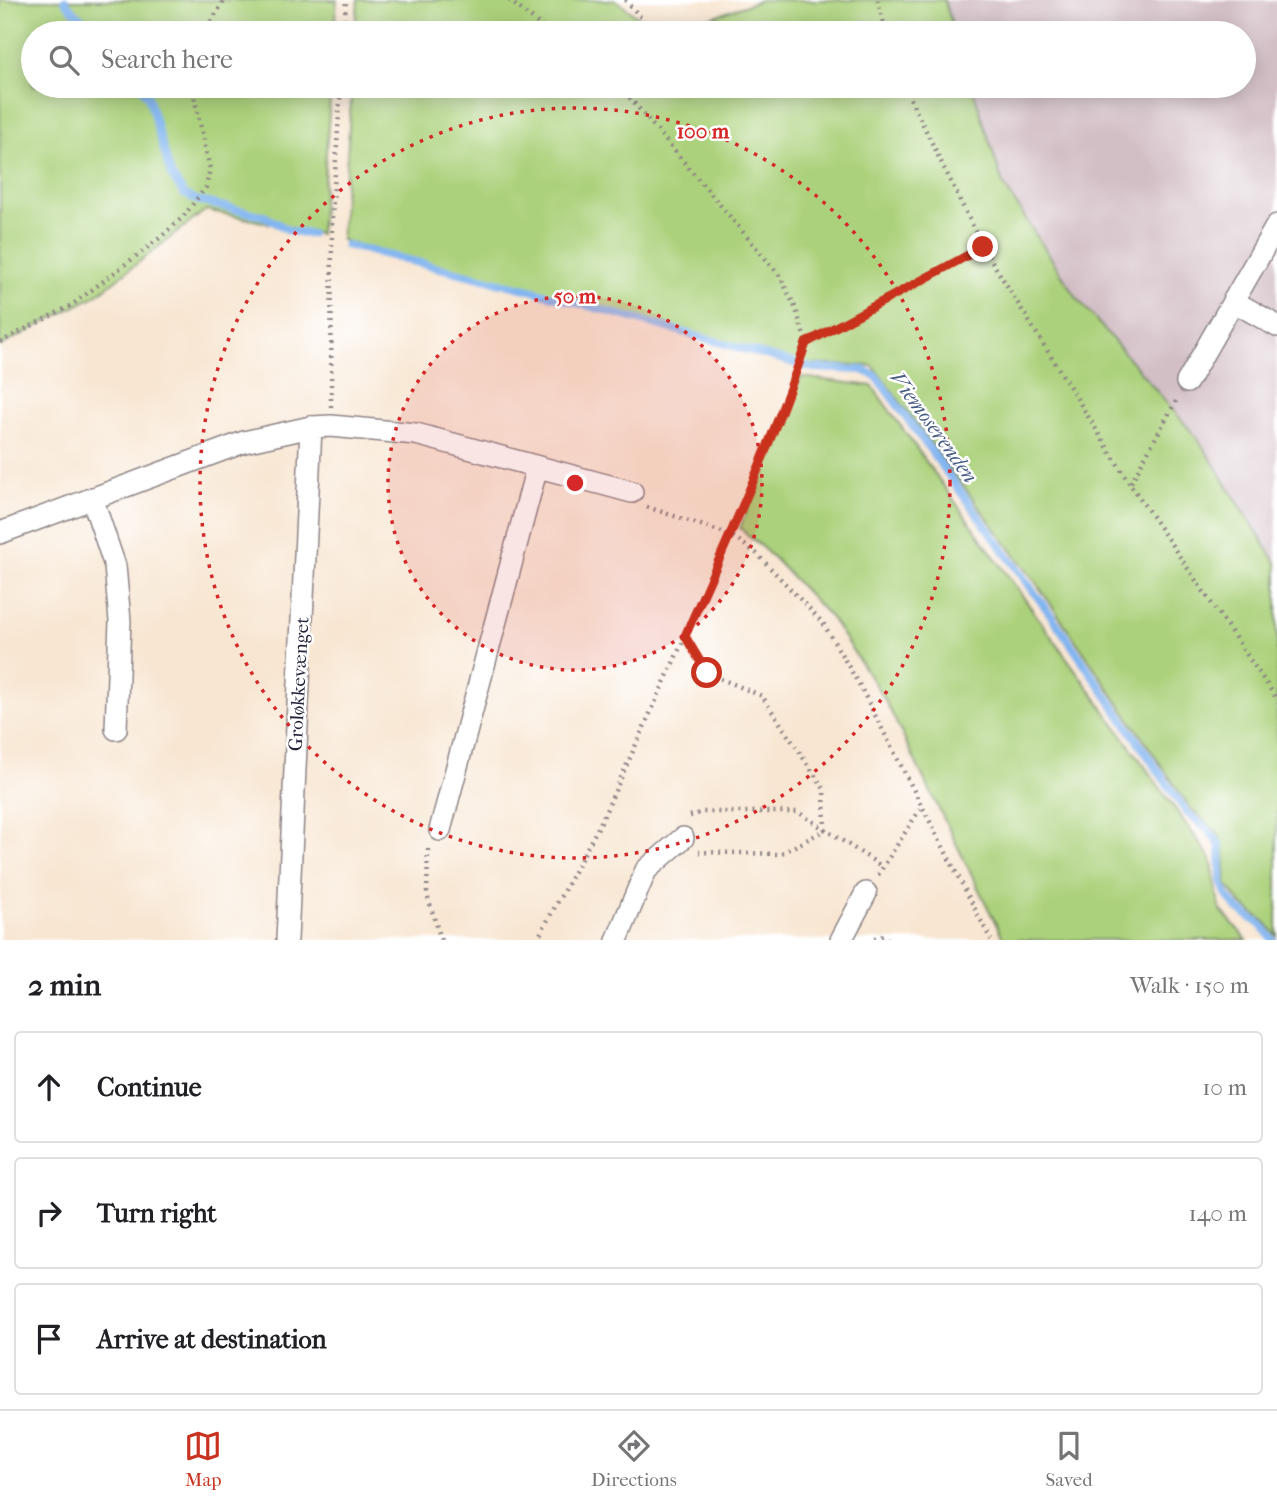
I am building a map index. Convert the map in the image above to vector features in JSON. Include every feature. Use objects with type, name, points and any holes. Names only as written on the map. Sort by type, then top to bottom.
[{"type":"street","points":[[1187,382],[1277,225]]},
{"type":"street","points":[[1233,301],[1277,326]]},
{"type":"street","points":[[0,533],[244,442],[321,426],[416,434],[632,492]]},
{"type":"street","name":"Groløkkevænget","points":[[287,940],[321,426]]},
{"type":"street","points":[[440,830],[537,467]]},
{"type":"street","points":[[92,498],[115,566],[120,621],[116,729]]},
{"type":"street","points":[[617,940],[646,870],[683,838]]},
{"type":"street","points":[[841,940],[866,893]]},
{"type":"path","points":[[211,21],[225,0]]},
{"type":"path","points":[[345,21],[346,0]]},
{"type":"path","points":[[509,0],[535,21]]},
{"type":"path","points":[[625,0],[644,21]]},
{"type":"path","points":[[877,0],[883,21]]},
{"type":"path","points":[[0,342],[72,305],[183,217],[206,187],[210,169],[194,98]]},
{"type":"path","points":[[321,426],[340,98]]},
{"type":"path","points":[[537,940],[600,824],[731,535],[806,343],[796,309],[780,276],[631,98]]},
{"type":"path","points":[[910,98],[983,247],[1130,484],[1277,699]]},
{"type":"path","points":[[806,343],[983,247]]},
{"type":"path","points":[[1130,484],[1187,382]]},
{"type":"path","points":[[632,492],[649,509],[731,535],[757,553],[822,623],[860,686],[991,940]]},
{"type":"path","points":[[685,636],[707,673],[762,696],[824,789],[825,830]]},
{"type":"path","points":[[866,893],[922,806]]},
{"type":"path","points":[[825,830],[780,854],[694,852],[683,838],[682,819],[703,812],[798,812],[883,867]]},
{"type":"path","points":[[440,830],[427,850],[427,895],[441,940]]},
{"type":"path","points":[[874,938],[884,936],[889,940]]},
{"type":"shaded area","points":[[944,0],[1277,0],[1277,564],[1198,439],[1077,298],[1003,184],[976,98],[1256,98],[1256,21],[951,21]]},
{"type":"green space","points":[[0,0],[337,0],[335,21],[21,21],[21,98],[330,98],[320,234],[206,210],[95,296],[0,346]]},
{"type":"green space","points":[[358,0],[615,0],[644,21],[356,21]]},
{"type":"green space","points":[[761,0],[944,0],[951,21],[701,21]]},
{"type":"green space","points":[[351,98],[976,98],[1003,184],[1077,298],[1198,439],[1277,564],[1277,936],[1265,922],[1241,904],[1226,884],[1224,852],[1218,833],[1191,809],[1039,587],[873,366],[788,364],[341,240]]},
{"type":"green space","points":[[801,377],[872,386],[1211,859],[1220,909],[1247,940],[1004,940],[884,698],[831,618],[775,559],[740,528]]},
{"type":"waterway","name":"Viemoserenden","points":[[65,0],[84,21]]},
{"type":"waterway","name":"Viemoserenden","points":[[149,98],[171,175],[184,194],[199,201],[264,216],[290,231],[311,234]]},
{"type":"waterway","name":"Viemoserenden","points":[[346,245],[534,291],[812,368],[863,370],[876,376],[1055,621],[1187,813],[1208,830],[1220,845],[1221,881],[1227,896],[1238,909],[1261,925],[1273,940]]},
{"type":"route","points":[[707,673],[685,636],[731,535],[806,343],[983,247]]}]
